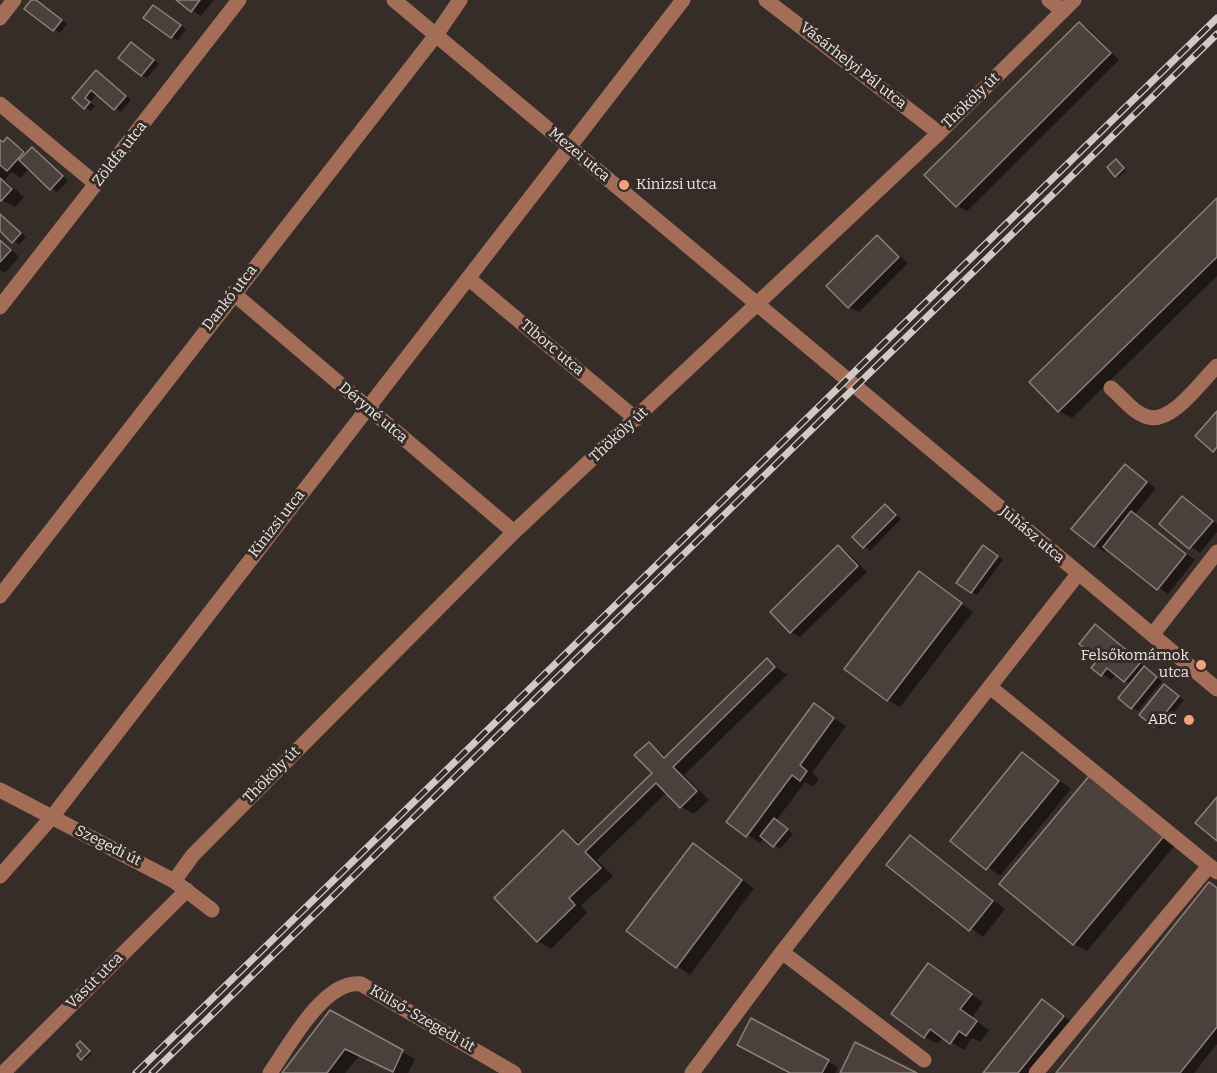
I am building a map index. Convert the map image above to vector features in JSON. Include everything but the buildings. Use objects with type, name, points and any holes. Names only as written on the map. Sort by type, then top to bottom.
[{"type":"street","points":[[0,18],[14,0]]},
{"type":"street","name":"Zöldfa utca","points":[[0,307],[239,0]]},
{"type":"street","name":"Mezei utca","points":[[394,0],[848,379]]},
{"type":"street","name":"Dankó utca","points":[[0,596],[233,293],[436,35],[460,0]]},
{"type":"street","name":"Kinizsi utca","points":[[0,876],[52,817],[683,0]]},
{"type":"street","name":"Vásárhelyi Pál utca","points":[[766,0],[939,133]]},
{"type":"street","points":[[1049,0],[1069,5]]},
{"type":"street","name":"Thököly út","points":[[181,885],[193,855],[514,532],[939,133],[1069,5]]},
{"type":"street","points":[[0,104],[96,184]]},
{"type":"street","name":"Tiborc utca","points":[[468,278],[636,419]]},
{"type":"street","name":"Déryné utca","points":[[233,293],[514,532]]},
{"type":"street","points":[[1111,388],[1148,417],[1162,417],[1175,410],[1217,366]]},
{"type":"street","name":"Juhász utca","points":[[848,379],[1217,689]]},
{"type":"street","points":[[1153,634],[1217,552]]},
{"type":"street","points":[[692,1073],[782,952],[1078,574]]},
{"type":"street","points":[[990,687],[1213,869],[1036,1073]]},
{"type":"street","name":"Szegedi út","points":[[0,789],[181,885],[212,910]]},
{"type":"street","name":"Vasút utca","points":[[3,1073],[181,885]]},
{"type":"street","points":[[782,952],[924,1060]]},
{"type":"street","name":"Külső-Szegedi út","points":[[270,1073],[329,994],[350,982],[361,984],[514,1073]]},
{"type":"railway","points":[[136,1073],[1217,18]]},
{"type":"railway","points":[[152,1073],[1217,34]]},
{"type":"place","name":"Kinizsi utca","points":[[624,185]]},
{"type":"place","name":"Felsőkomárnok utca","points":[[1201,665]]},
{"type":"place","name":"ABC","points":[[1189,720]]}]
